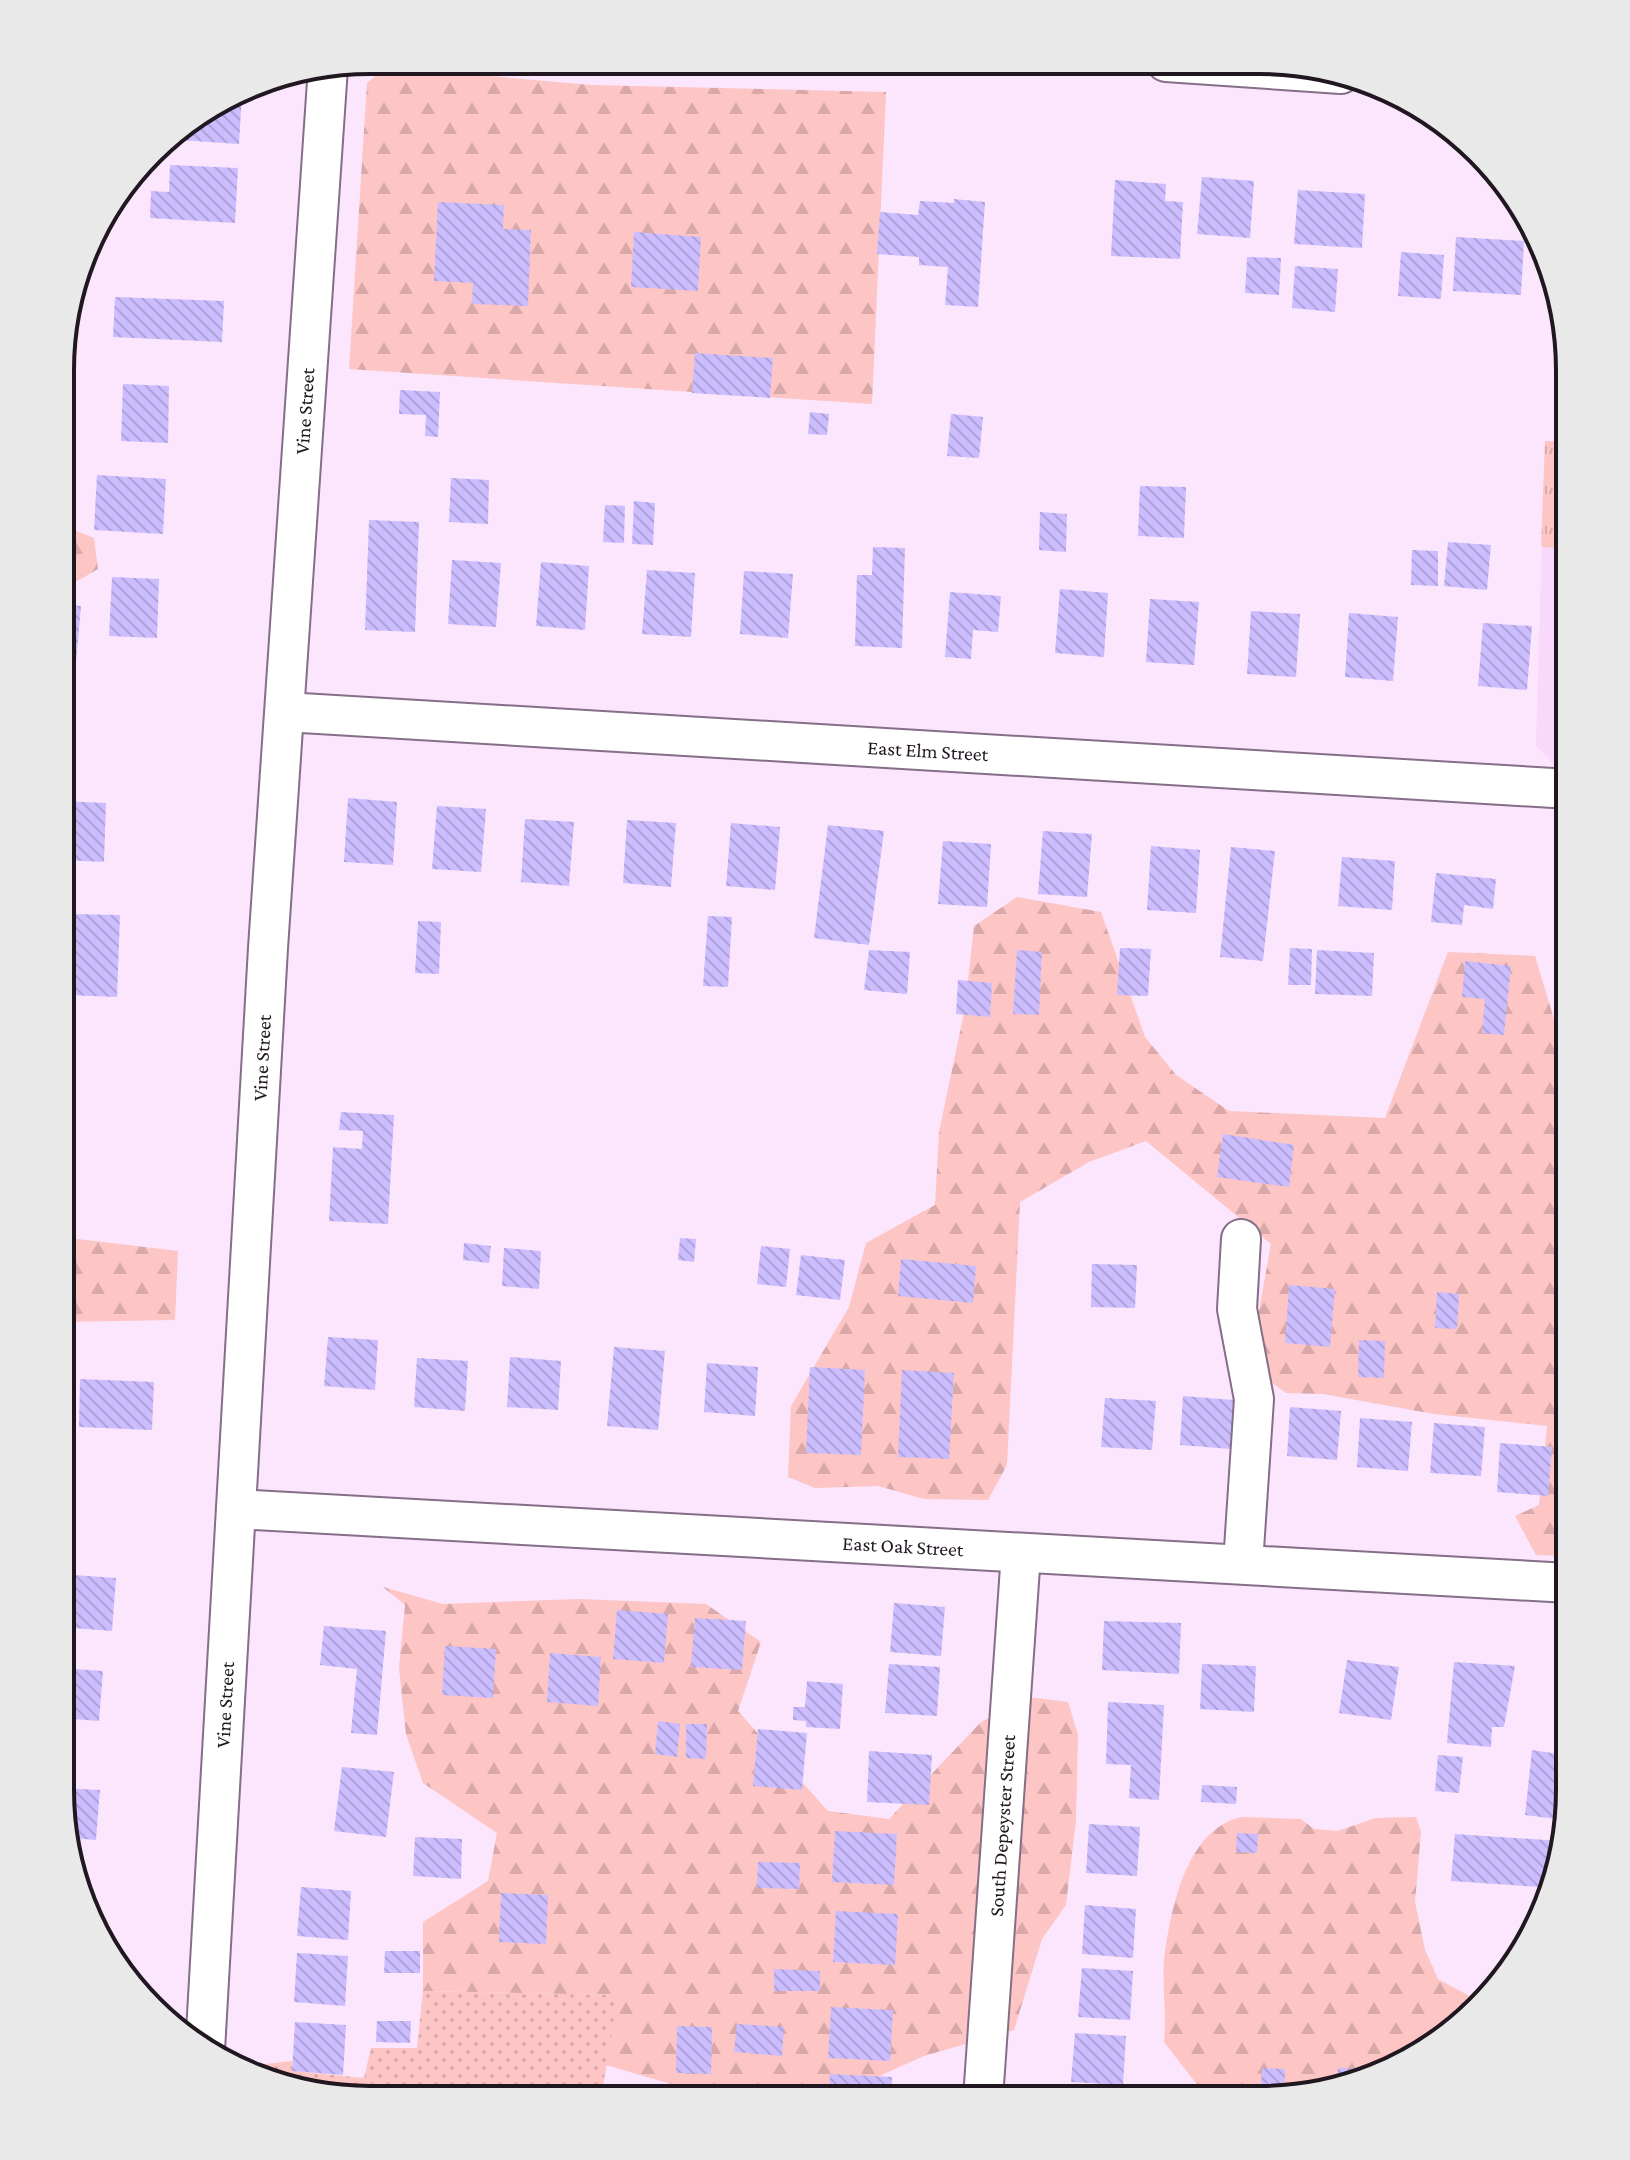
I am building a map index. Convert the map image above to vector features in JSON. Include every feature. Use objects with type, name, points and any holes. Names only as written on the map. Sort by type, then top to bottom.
[{"type":"street","name":"Vine Street","points":[[206,2036],[285,712],[327,78]]},
{"type":"street","name":"East Elm Street","points":[[285,712],[1556,788]]},
{"type":"street","points":[[1241,1239],[1237,1309],[1254,1399],[1243,1564]]},
{"type":"street","name":"East Oak Street","points":[[236,1509],[1556,1582]]},
{"type":"street","name":"South Depeyster Street","points":[[984,2086],[1021,1553]]},
{"type":"shaded area","points":[[1545,441],[1556,441],[1556,768],[1536,745]]},
{"type":"green space","points":[[378,74],[466,74],[591,85],[886,92],[872,404],[349,369],[367,83]]},
{"type":"green space","points":[[1545,441],[1556,441],[1556,548],[1541,547]]},
{"type":"green space","points":[[74,530],[94,538],[98,569],[74,583]]},
{"type":"green space","points":[[1017,897],[1101,912],[1145,1037],[1176,1075],[1229,1111],[1385,1118],[1448,952],[1535,956],[1556,1034],[1556,1556],[1536,1555],[1515,1516],[1539,1505],[1547,1426],[1434,1414],[1323,1394],[1286,1393],[1249,1366],[1271,1244],[1146,1141],[1089,1162],[1020,1202],[1007,1465],[988,1500],[924,1499],[878,1486],[815,1488],[788,1477],[791,1406],[849,1307],[866,1243],[935,1205],[939,1132],[965,1008],[974,926]]},
{"type":"green space","points":[[74,1239],[178,1251],[175,1320],[74,1322]]},
{"type":"green space","points":[[383,1587],[443,1604],[579,1599],[706,1604],[761,1642],[738,1711],[828,1811],[889,1819],[981,1722],[1028,1697],[1068,1702],[1078,1735],[1076,1820],[1066,1905],[1042,1939],[1014,2030],[924,2056],[857,2086],[678,2086],[606,2065],[617,1995],[423,1991],[423,1922],[488,1881],[497,1833],[423,1783],[406,1734],[399,1668],[405,1605]]},
{"type":"green space","points":[[1241,1817],[1301,1819],[1314,1829],[1338,1831],[1375,1818],[1416,1817],[1421,1832],[1415,1902],[1425,1950],[1438,1979],[1471,1997],[1424,2036],[1391,2055],[1355,2070],[1317,2080],[1279,2085],[1198,2086],[1164,2042],[1164,1961],[1176,1897],[1184,1876],[1206,1838],[1222,1825]]},
{"type":"green space","points":[[423,1991],[618,1995],[603,2086],[351,2085],[294,2076],[261,2064],[292,2061],[292,2071],[364,2078],[371,2048],[417,2048]]},
{"type":"building","points":[[241,104],[239,144],[184,140]]},
{"type":"building","points":[[170,165],[238,168],[235,223],[150,218],[151,191],[169,192]]},
{"type":"building","points":[[1202,177],[1254,181],[1250,238],[1197,234]]},
{"type":"building","points":[[1115,180],[1166,184],[1165,201],[1183,202],[1180,259],[1111,256]]},
{"type":"building","points":[[1298,190],[1365,194],[1362,248],[1294,244]]},
{"type":"building","points":[[954,199],[985,202],[978,307],[945,305],[948,267],[919,265],[919,257],[877,254],[880,212],[918,215],[920,201],[954,203]]},
{"type":"building","points":[[438,202],[504,205],[503,229],[531,230],[528,306],[472,304],[473,283],[434,281]]},
{"type":"building","points":[[634,232],[701,237],[698,291],[631,287]]},
{"type":"building","points":[[1456,237],[1524,241],[1521,295],[1453,291]]},
{"type":"building","points":[[1401,252],[1444,255],[1441,299],[1398,296]]},
{"type":"building","points":[[1247,257],[1281,258],[1279,295],[1245,293]]},
{"type":"building","points":[[1295,266],[1338,269],[1335,312],[1292,308]]},
{"type":"building","points":[[115,297],[224,301],[222,342],[113,337]]},
{"type":"building","points":[[695,353],[773,358],[770,398],[692,393]]},
{"type":"building","points":[[123,384],[169,386],[168,443],[121,441]]},
{"type":"building","points":[[400,390],[440,392],[438,437],[425,436],[426,415],[399,414]]},
{"type":"building","points":[[810,412],[829,414],[827,435],[808,434]]},
{"type":"building","points":[[951,414],[983,417],[979,458],[947,456]]},
{"type":"building","points":[[97,475],[166,479],[163,534],[94,530]]},
{"type":"building","points":[[451,478],[489,480],[488,524],[449,522]]},
{"type":"building","points":[[1140,486],[1186,487],[1184,538],[1138,536]]},
{"type":"building","points":[[634,501],[655,503],[653,545],[632,544]]},
{"type":"building","points":[[605,505],[625,506],[624,543],[603,542]]},
{"type":"building","points":[[1040,512],[1067,514],[1066,552],[1039,550]]},
{"type":"building","points":[[369,520],[419,522],[415,632],[365,630]]},
{"type":"building","points":[[1448,542],[1491,545],[1487,590],[1444,586]]},
{"type":"building","points":[[873,547],[905,548],[902,648],[855,646],[857,575],[872,575]]},
{"type":"building","points":[[1412,550],[1438,551],[1438,586],[1411,585]]},
{"type":"building","points":[[452,560],[501,563],[496,627],[448,624]]},
{"type":"building","points":[[541,562],[589,566],[585,630],[536,626]]},
{"type":"building","points":[[647,570],[695,573],[691,637],[642,634]]},
{"type":"building","points":[[744,571],[793,574],[788,638],[740,634]]},
{"type":"building","points":[[112,577],[159,579],[157,638],[109,636]]},
{"type":"building","points":[[1060,589],[1108,593],[1104,657],[1055,653]]},
{"type":"building","points":[[950,592],[1001,596],[998,632],[973,630],[971,659],[945,657]]},
{"type":"building","points":[[1150,599],[1199,602],[1194,665],[1146,662]]},
{"type":"building","points":[[74,605],[81,606],[74,663]]},
{"type":"building","points":[[1251,611],[1300,614],[1296,677],[1247,674]]},
{"type":"building","points":[[1349,613],[1398,617],[1393,681],[1345,677]]},
{"type":"building","points":[[1483,623],[1532,626],[1527,690],[1478,686]]},
{"type":"building","points":[[348,798],[397,802],[393,865],[344,862]]},
{"type":"building","points":[[74,802],[106,803],[104,862],[74,861]]},
{"type":"building","points":[[437,806],[486,809],[481,872],[432,869]]},
{"type":"building","points":[[525,819],[574,822],[569,886],[521,882]]},
{"type":"building","points":[[627,820],[676,823],[671,887],[623,883]]},
{"type":"building","points":[[731,823],[780,827],[775,890],[726,886]]},
{"type":"building","points":[[828,825],[884,831],[869,945],[814,938]]},
{"type":"building","points":[[1043,831],[1092,834],[1087,897],[1038,894]]},
{"type":"building","points":[[943,841],[991,844],[987,907],[938,904]]},
{"type":"building","points":[[1151,846],[1200,850],[1196,913],[1147,910]]},
{"type":"building","points":[[1231,847],[1275,851],[1263,961],[1220,957]]},
{"type":"building","points":[[1342,857],[1395,861],[1392,910],[1338,906]]},
{"type":"building","points":[[1436,873],[1496,879],[1493,909],[1464,905],[1462,925],[1431,922]]},
{"type":"building","points":[[74,914],[120,915],[117,997],[74,995]]},
{"type":"building","points":[[708,916],[732,917],[728,987],[703,986]]},
{"type":"building","points":[[418,921],[441,922],[439,974],[415,973]]},
{"type":"building","points":[[1120,948],[1151,949],[1148,996],[1117,995]]},
{"type":"building","points":[[1290,948],[1312,949],[1311,985],[1288,985]]},
{"type":"building","points":[[869,950],[910,952],[907,994],[864,990]]},
{"type":"building","points":[[1017,950],[1042,952],[1039,1015],[1013,1014]]},
{"type":"building","points":[[1317,950],[1374,953],[1372,996],[1315,994]]},
{"type":"building","points":[[1465,961],[1511,966],[1504,1035],[1482,1033],[1485,999],[1462,997]]},
{"type":"building","points":[[958,980],[992,983],[990,1017],[956,1014]]},
{"type":"building","points":[[341,1112],[394,1115],[388,1224],[329,1221],[333,1147],[362,1149],[363,1131],[339,1130]]},
{"type":"building","points":[[1223,1134],[1294,1145],[1289,1187],[1217,1177]]},
{"type":"building","points":[[680,1238],[696,1239],[694,1262],[678,1260]]},
{"type":"building","points":[[464,1243],[491,1246],[489,1263],[463,1260]]},
{"type":"building","points":[[761,1246],[790,1249],[786,1287],[757,1284]]},
{"type":"building","points":[[504,1248],[541,1251],[539,1289],[502,1286]]},
{"type":"building","points":[[801,1255],[845,1260],[840,1300],[796,1295]]},
{"type":"building","points":[[901,1259],[976,1266],[973,1303],[898,1296]]},
{"type":"building","points":[[1092,1264],[1137,1265],[1135,1308],[1091,1307]]},
{"type":"building","points":[[1289,1285],[1335,1289],[1330,1347],[1285,1343]]},
{"type":"building","points":[[1437,1292],[1459,1294],[1457,1329],[1435,1328]]},
{"type":"building","points":[[328,1337],[378,1340],[375,1390],[324,1386]]},
{"type":"building","points":[[1359,1340],[1385,1341],[1384,1378],[1358,1377]]},
{"type":"building","points":[[614,1347],[665,1351],[658,1430],[607,1426]]},
{"type":"building","points":[[510,1357],[561,1361],[558,1410],[507,1407]]},
{"type":"building","points":[[417,1358],[468,1361],[465,1411],[414,1407]]},
{"type":"building","points":[[707,1363],[758,1367],[755,1416],[704,1412]]},
{"type":"building","points":[[810,1367],[865,1370],[861,1455],[806,1453]]},
{"type":"building","points":[[902,1370],[954,1373],[949,1459],[898,1457]]},
{"type":"building","points":[[80,1379],[154,1382],[152,1430],[79,1427]]},
{"type":"building","points":[[1183,1396],[1234,1400],[1231,1449],[1180,1445]]},
{"type":"building","points":[[1105,1398],[1156,1401],[1152,1450],[1101,1447]]},
{"type":"building","points":[[1290,1407],[1341,1411],[1337,1460],[1287,1456]]},
{"type":"building","points":[[1360,1418],[1412,1422],[1408,1471],[1357,1467]]},
{"type":"building","points":[[1434,1423],[1485,1427],[1481,1476],[1430,1473]]},
{"type":"building","points":[[1500,1443],[1552,1447],[1548,1496],[1497,1492]]},
{"type":"building","points":[[74,1575],[116,1578],[112,1631],[74,1628]]},
{"type":"building","points":[[894,1603],[945,1607],[941,1656],[890,1652]]},
{"type":"building","points":[[617,1610],[668,1614],[664,1663],[613,1659]]},
{"type":"building","points":[[695,1618],[746,1621],[742,1670],[691,1667]]},
{"type":"building","points":[[1104,1621],[1181,1623],[1179,1674],[1102,1670]]},
{"type":"building","points":[[324,1626],[386,1631],[377,1735],[351,1733],[357,1669],[320,1665]]},
{"type":"building","points":[[445,1646],[496,1649],[493,1698],[442,1695]]},
{"type":"building","points":[[550,1653],[601,1657],[598,1706],[547,1702]]},
{"type":"building","points":[[1347,1660],[1399,1667],[1391,1720],[1339,1713]]},
{"type":"building","points":[[1454,1662],[1515,1666],[1504,1727],[1492,1727],[1491,1747],[1447,1743]]},
{"type":"building","points":[[889,1664],[940,1667],[937,1716],[885,1713]]},
{"type":"building","points":[[1202,1664],[1256,1666],[1254,1712],[1200,1709]]},
{"type":"building","points":[[74,1669],[103,1671],[99,1721],[74,1719]]},
{"type":"building","points":[[807,1681],[843,1684],[840,1729],[806,1727],[806,1721],[793,1720],[793,1707],[805,1707]]},
{"type":"building","points":[[1108,1702],[1164,1705],[1159,1800],[1129,1798],[1131,1765],[1106,1764]]},
{"type":"building","points":[[658,1721],[680,1724],[677,1757],[655,1754]]},
{"type":"building","points":[[686,1724],[707,1724],[706,1759],[686,1758]]},
{"type":"building","points":[[758,1729],[807,1733],[802,1790],[753,1786]]},
{"type":"building","points":[[1532,1750],[1556,1754],[1554,1819],[1525,1815]]},
{"type":"building","points":[[869,1751],[932,1755],[929,1805],[867,1802]]},
{"type":"building","points":[[1438,1755],[1463,1757],[1459,1793],[1435,1791]]},
{"type":"building","points":[[342,1767],[394,1772],[386,1837],[334,1831]]},
{"type":"building","points":[[1202,1785],[1237,1787],[1236,1804],[1201,1802]]},
{"type":"building","points":[[74,1789],[100,1790],[96,1840],[79,1839]]},
{"type":"building","points":[[1089,1824],[1140,1827],[1137,1876],[1086,1873]]},
{"type":"building","points":[[835,1831],[897,1834],[894,1885],[832,1882]]},
{"type":"building","points":[[1237,1833],[1258,1834],[1257,1853],[1236,1852]]},
{"type":"building","points":[[1455,1834],[1551,1840],[1539,1887],[1451,1881]]},
{"type":"building","points":[[415,1837],[462,1839],[461,1879],[413,1876]]},
{"type":"building","points":[[758,1862],[800,1863],[799,1889],[757,1888]]},
{"type":"building","points":[[301,1887],[351,1891],[348,1940],[297,1936]]},
{"type":"building","points":[[501,1893],[548,1895],[546,1944],[499,1942]]},
{"type":"building","points":[[1085,1905],[1136,1909],[1133,1958],[1082,1954]]},
{"type":"building","points":[[836,1911],[898,1914],[895,1965],[833,1962]]},
{"type":"building","points":[[385,1951],[420,1951],[420,1973],[384,1973]]},
{"type":"building","points":[[297,1953],[348,1956],[345,2006],[294,2002]]},
{"type":"building","points":[[1082,1968],[1133,1971],[1130,2020],[1078,2017]]},
{"type":"building","points":[[774,1969],[820,1971],[820,1991],[774,1991]]},
{"type":"building","points":[[831,2007],[893,2010],[890,2061],[828,2058]]},
{"type":"building","points":[[377,2021],[411,2021],[410,2043],[376,2042]]},
{"type":"building","points":[[295,2022],[346,2025],[343,2075],[292,2071]]},
{"type":"building","points":[[737,2024],[784,2027],[782,2056],[734,2052]]},
{"type":"building","points":[[677,2026],[712,2027],[711,2074],[676,2073]]},
{"type":"building","points":[[1075,2033],[1126,2036],[1123,2085],[1071,2082]]},
{"type":"building","points":[[1262,2068],[1285,2069],[1284,2084],[1261,2086]]},
{"type":"building","points":[[1338,2068],[1358,2069],[1355,2070],[1337,2076]]},
{"type":"building","points":[[830,2074],[892,2077],[892,2086],[830,2086]]}]
